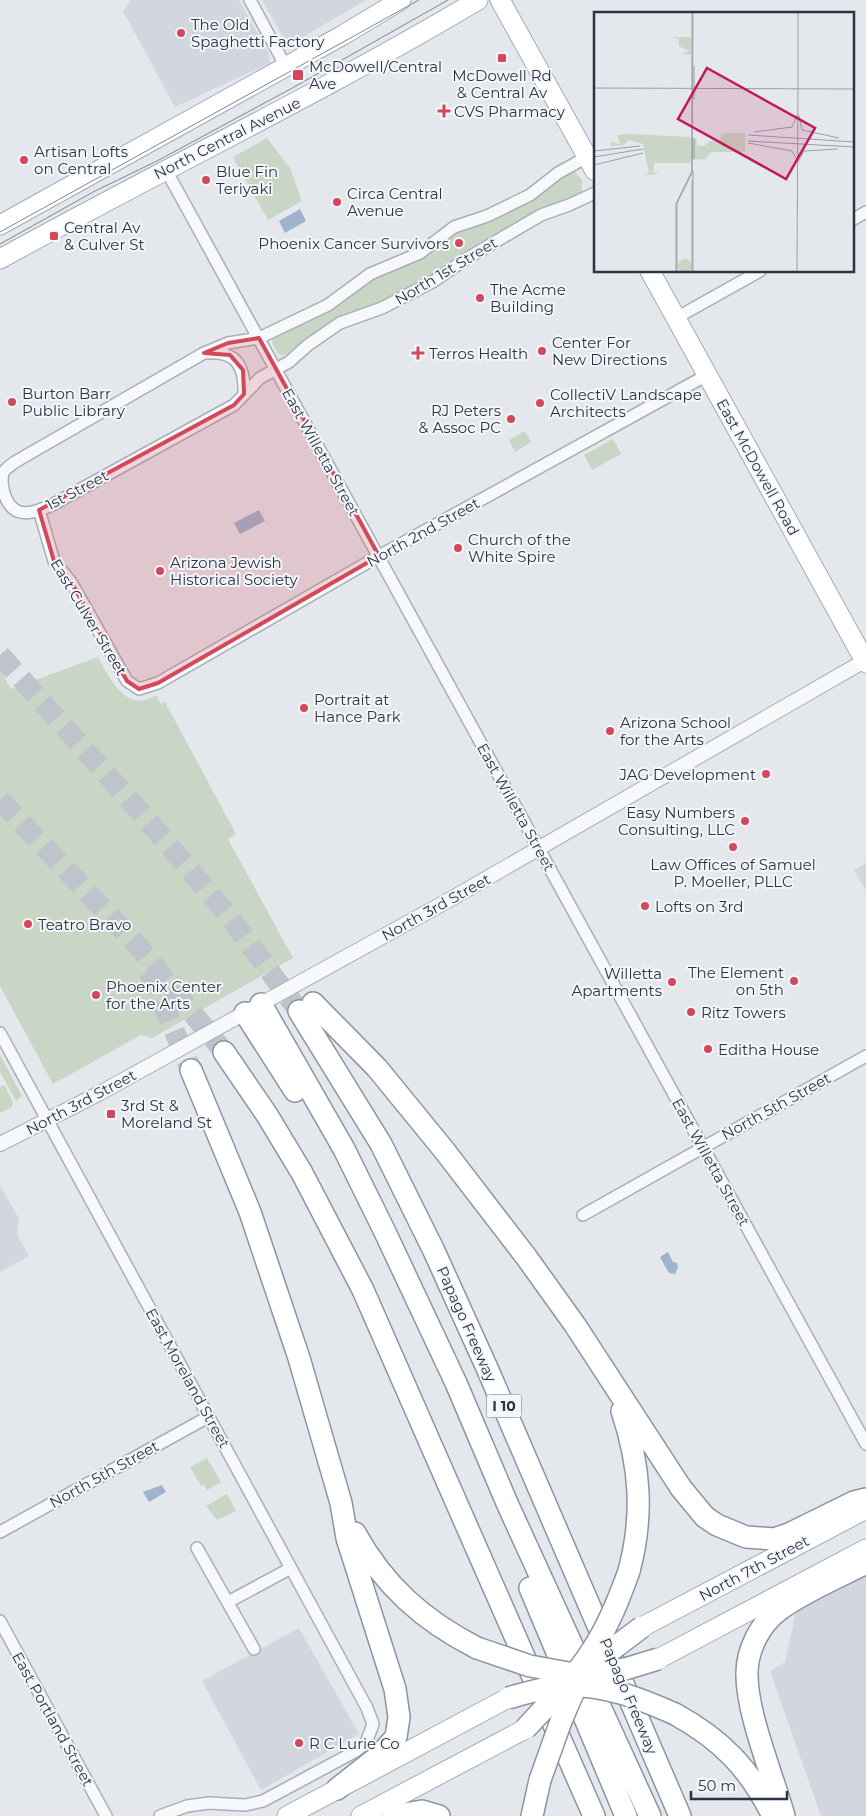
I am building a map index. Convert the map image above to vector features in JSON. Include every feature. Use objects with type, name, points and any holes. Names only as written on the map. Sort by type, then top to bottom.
[{"type":"highway","name":"Papago Freeway","points":[[606,1376],[575,1325],[444,1150],[377,1068],[306,1007],[381,1144],[430,1242],[491,1377],[680,1816]]},
{"type":"highway","points":[[253,1009],[336,1157],[375,1234],[445,1388],[626,1816]]},
{"type":"highway","points":[[253,1009],[344,1149],[384,1230],[456,1383],[507,1503],[650,1816]]},
{"type":"highway","points":[[224,1052],[268,1115],[297,1165],[363,1290],[594,1816]]},
{"type":"highway","points":[[191,1070],[250,1212],[299,1358],[341,1503],[347,1538],[390,1670],[399,1717],[396,1737],[388,1748],[337,1789]]},
{"type":"highway","points":[[606,1376],[622,1396],[680,1488],[699,1511],[717,1525],[746,1536],[774,1539],[854,1502],[866,1500]]},
{"type":"highway","points":[[532,1816],[540,1780],[574,1680],[604,1630],[629,1571],[639,1523],[637,1466],[629,1430],[606,1376]]},
{"type":"highway","points":[[341,1503],[371,1561],[398,1594],[433,1623],[477,1648],[613,1691],[675,1714],[712,1737],[739,1762],[758,1787],[773,1816]]},
{"type":"highway","points":[[784,1816],[749,1694],[747,1672],[749,1656],[765,1624],[778,1611],[866,1563]]},
{"type":"highway","points":[[526,1729],[595,1660],[642,1627]]},
{"type":"highway","points":[[508,1698],[658,1659]]},
{"type":"highway","points":[[393,1816],[422,1811],[439,1816]]},
{"type":"main road","points":[[0,225],[286,67],[401,0]]},
{"type":"main road","name":"North Central Avenue","points":[[0,259],[129,188],[322,88],[478,0]]},
{"type":"main road","points":[[500,0],[591,164]]},
{"type":"main road","name":"East McDowell Road","points":[[651,272],[866,661]]},
{"type":"main road","name":"North 7th Street","points":[[642,1627],[866,1509]]},
{"type":"main road","points":[[658,1659],[866,1549]]},
{"type":"main road","points":[[287,1816],[508,1698]]},
{"type":"main road","points":[[361,1816],[526,1729]]},
{"type":"street","points":[[250,0],[286,67]]},
{"type":"street","name":"North 1st Street","points":[[259,338],[328,305],[370,274],[420,254],[454,227],[487,216],[530,195],[558,172],[591,164]]},
{"type":"street","name":"East Willetta Street","points":[[166,170],[866,1444]]},
{"type":"street","name":"North 1st Street","points":[[276,369],[340,323],[382,308],[434,281],[466,259],[541,215],[594,193]]},
{"type":"street","points":[[854,219],[866,212]]},
{"type":"street","points":[[676,318],[758,272]]},
{"type":"street","name":"1st Street","points":[[259,338],[228,343],[204,353],[9,467],[4,472],[1,480],[1,487],[5,498],[17,511],[26,513],[39,510],[234,405],[260,378],[276,369]]},
{"type":"street","points":[[204,353],[220,352],[230,356],[238,363],[245,379],[244,394]]},
{"type":"street","name":"North 2nd Street","points":[[139,689],[158,683],[379,556],[707,375]]},
{"type":"street","name":"East Culver Street","points":[[39,510],[54,561],[71,582],[127,681],[139,689]]},
{"type":"street","name":"North 3rd Street","points":[[0,1144],[253,1009],[539,849],[866,661]]},
{"type":"street","name":"East Moreland Street","points":[[0,1033],[367,1708],[372,1724],[370,1737],[356,1751],[263,1801],[245,1805],[210,1803],[187,1806],[160,1816]]},
{"type":"street","name":"North 5th Street","points":[[583,1215],[866,1056]]},
{"type":"street","name":"North 5th Street","points":[[0,1532],[208,1417]]},
{"type":"street","points":[[198,1548],[254,1649]]},
{"type":"street","points":[[228,1602],[291,1568]]},
{"type":"street","name":"East Portland Street","points":[[0,1621],[106,1816]]},
{"type":"highlighted area","points":[[259,338],[379,556],[158,683],[139,689],[127,681],[71,582],[54,561],[39,510],[234,405],[244,394],[243,370],[230,355],[204,353],[228,343]]},
{"type":"shaded area","points":[[131,0],[239,0],[269,54],[270,63],[175,107],[123,11]]},
{"type":"shaded area","points":[[262,0],[366,0],[288,46]]},
{"type":"shaded area","points":[[866,863],[866,891],[854,870]]},
{"type":"shaded area","points":[[0,1185],[19,1219],[17,1234],[29,1256],[0,1272]]},
{"type":"shaded area","points":[[866,1571],[866,1816],[821,1816],[770,1671],[785,1662],[797,1607]]},
{"type":"shaded area","points":[[299,1628],[359,1734],[261,1790],[202,1681]]},
{"type":"green space","points":[[267,138],[290,168],[302,201],[268,220],[233,157]]},
{"type":"green space","points":[[565,171],[574,171],[582,180],[582,191],[576,198],[547,206],[474,246],[454,258],[438,273],[380,306],[319,331],[285,355],[280,355],[275,349],[272,336],[378,274],[412,263],[429,253],[452,233]]},
{"type":"green space","points":[[525,431],[531,442],[515,452],[509,440]]},
{"type":"green space","points":[[613,439],[621,454],[592,470],[584,455]]},
{"type":"green space","points":[[98,657],[114,684],[128,697],[136,700],[145,700],[156,695],[161,704],[165,702],[236,834],[228,839],[293,958],[152,1038],[141,1035],[53,1084],[0,986],[0,669],[11,689]]},
{"type":"green space","points":[[0,1055],[22,1096],[16,1101],[0,1072]]},
{"type":"green space","points":[[4,1085],[13,1102],[12,1107],[0,1113],[0,1087]]},
{"type":"green space","points":[[207,1458],[221,1482],[207,1490],[204,1484],[201,1486],[190,1467]]},
{"type":"green space","points":[[227,1494],[236,1511],[217,1520],[206,1506]]},
{"type":"water","points":[[300,209],[306,221],[285,233],[279,221]]},
{"type":"water","points":[[259,510],[265,521],[240,534],[234,523]]},
{"type":"water","points":[[668,1252],[673,1262],[677,1263],[678,1267],[675,1274],[669,1273],[660,1257]]},
{"type":"water","points":[[162,1485],[166,1492],[149,1502],[143,1492]]},
{"type":"tunnel","points":[[0,655],[143,815],[228,915],[299,1011]]},
{"type":"tunnel","points":[[0,800],[138,946],[224,1052]]},
{"type":"tunnel","points":[[149,972],[191,1070]]},
{"type":"tram line","points":[[0,232],[419,0]]},
{"type":"tram line","points":[[0,244],[95,191],[157,161],[296,86],[448,0]]},
{"type":"place","name":"The Old Spaghetti Factory","points":[[181,33]]},
{"type":"place","name":"McDowell Rd & Central Av","points":[[502,58]]},
{"type":"place","name":"McDowell/Central Ave","points":[[298,75]]},
{"type":"place","name":"CVS Pharmacy","points":[[444,111]]},
{"type":"place","name":"Artisan Lofts on Central","points":[[24,160]]},
{"type":"place","name":"Blue Fin Teriyaki","points":[[206,180]]},
{"type":"place","name":"Circa Central Avenue","points":[[337,202]]},
{"type":"place","name":"Central Av & Culver St","points":[[54,236]]},
{"type":"place","name":"Phoenix Cancer Survivors","points":[[459,243]]},
{"type":"place","name":"The Acme Building","points":[[480,298]]},
{"type":"place","name":"Center For New Directions","points":[[542,351]]},
{"type":"place","name":"Terros Health","points":[[418,353]]},
{"type":"place","name":"Burton Barr Public Library","points":[[12,402]]},
{"type":"place","name":"CollectiV Landscape Architects","points":[[540,403]]},
{"type":"place","name":"RJ Peters & Assoc PC","points":[[511,419]]},
{"type":"place","name":"Church of the White Spire","points":[[458,548]]},
{"type":"place","name":"Arizona Jewish Historical Society","points":[[160,571]]},
{"type":"place","name":"Portrait at Hance Park","points":[[304,708]]},
{"type":"place","name":"Arizona School for the Arts","points":[[610,731]]},
{"type":"place","name":"JAG Development","points":[[766,774]]},
{"type":"place","name":"Easy Numbers Consulting, LLC","points":[[745,821]]},
{"type":"place","name":"Law Offices of Samuel P. Moeller, PLLC","points":[[733,847]]},
{"type":"place","name":"Lofts on 3rd","points":[[645,906]]},
{"type":"place","name":"Teatro Bravo","points":[[28,924]]},
{"type":"place","name":"The Element on 5th","points":[[794,981]]},
{"type":"place","name":"Willetta Apartments","points":[[672,982]]},
{"type":"place","name":"Phoenix Center for the Arts","points":[[96,995]]},
{"type":"place","name":"Ritz Towers","points":[[691,1012]]},
{"type":"place","name":"Editha House","points":[[708,1049]]},
{"type":"place","name":"3rd St & Moreland St","points":[[111,1114]]},
{"type":"place","name":"R C Lurie Co","points":[[299,1743]]}]
